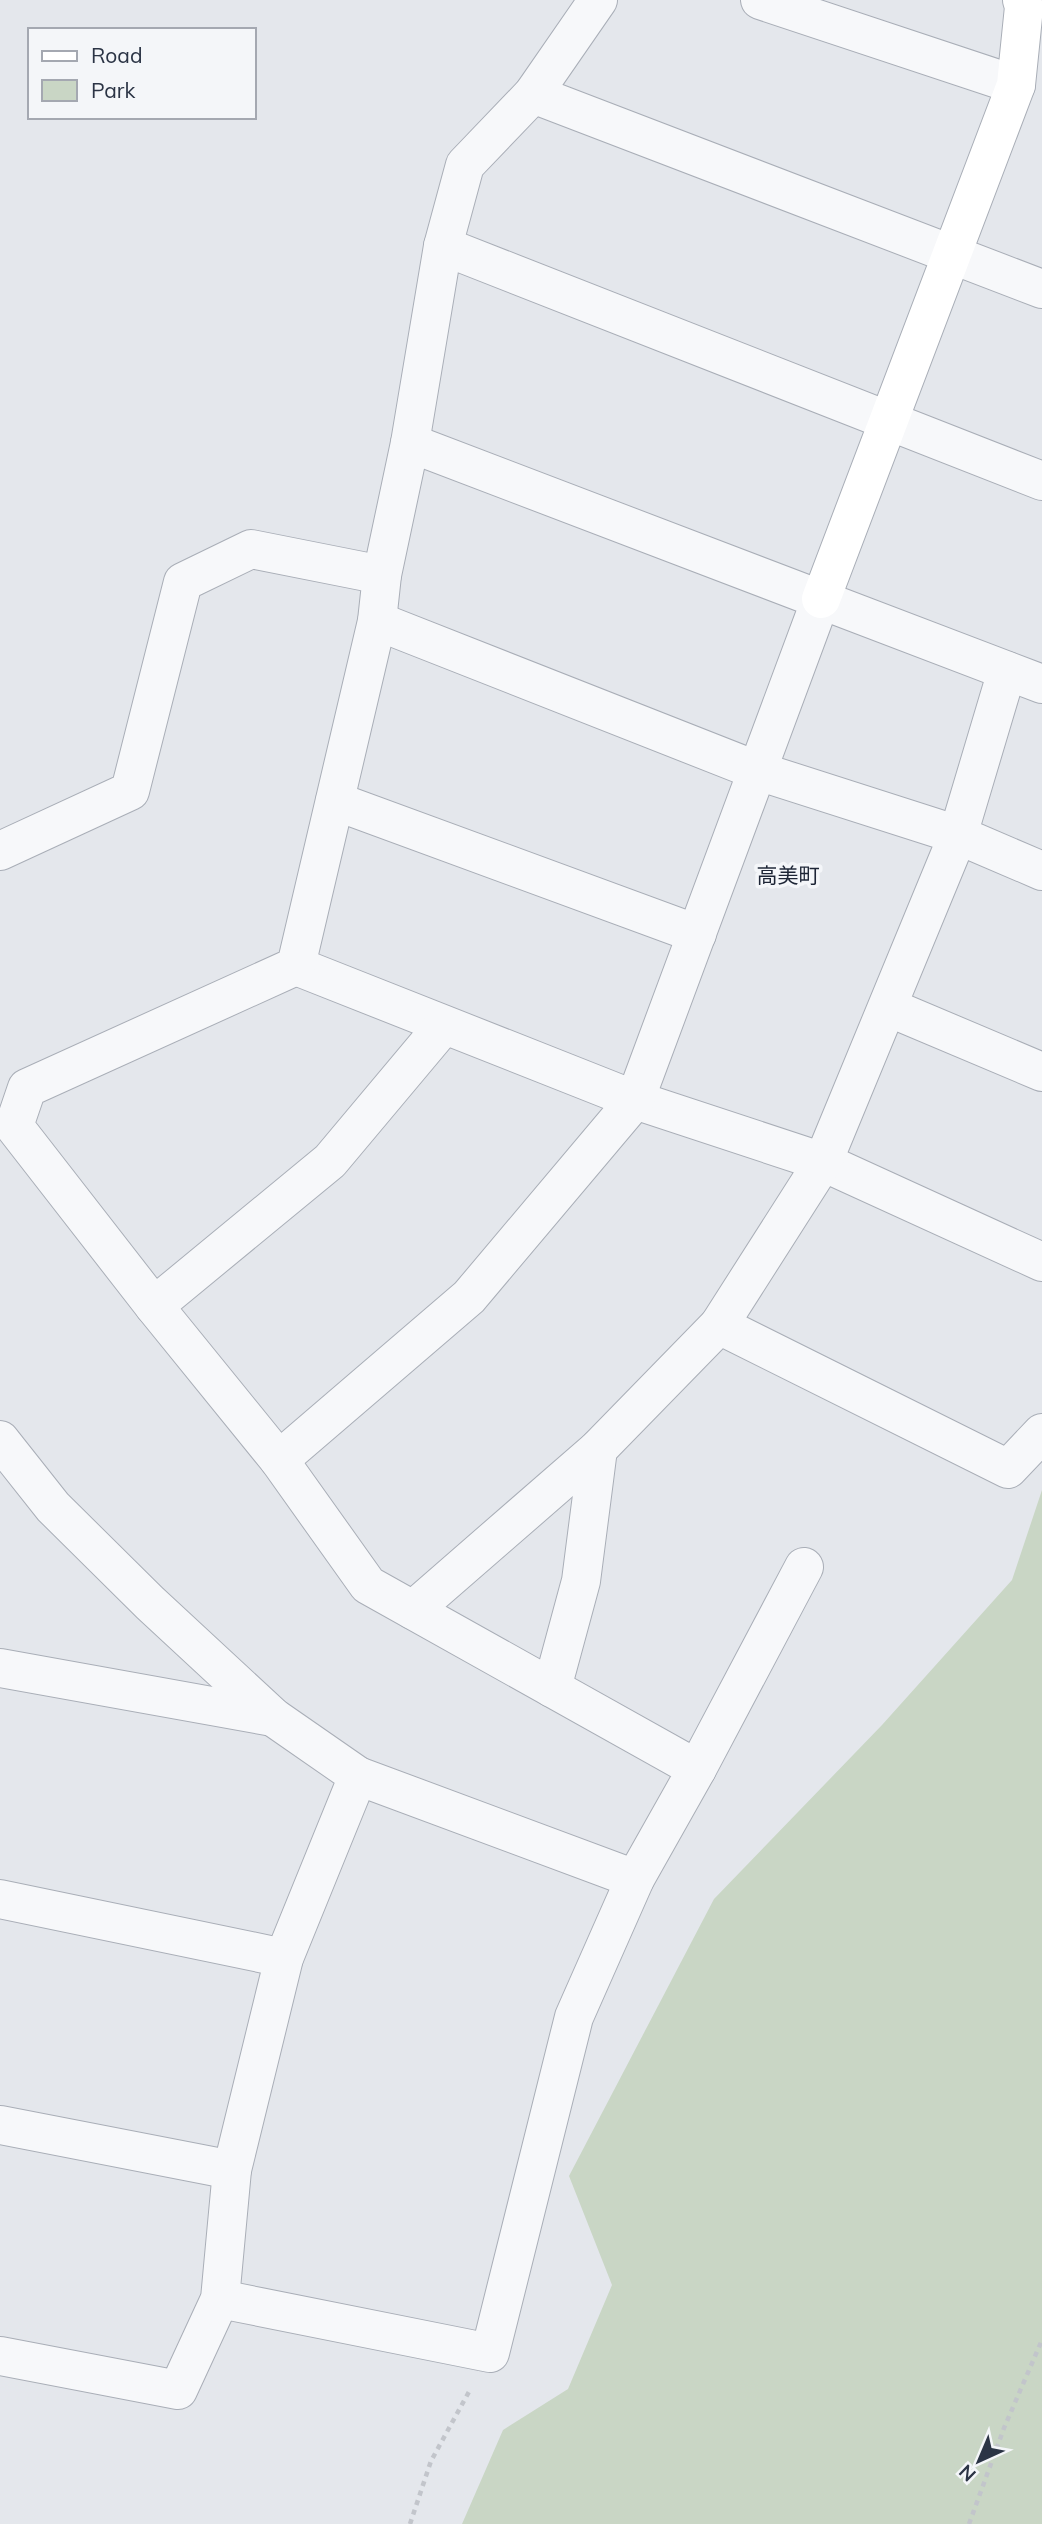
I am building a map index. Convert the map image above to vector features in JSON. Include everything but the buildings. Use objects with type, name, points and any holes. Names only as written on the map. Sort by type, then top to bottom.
[{"type":"street","points":[[296,966],[377,621],[443,246],[465,165],[533,94],[598,0]]},
{"type":"street","points":[[760,0],[1016,85]]},
{"type":"street","points":[[279,1461],[470,1297],[635,1100],[1016,85],[1024,7],[1022,0]]},
{"type":"street","points":[[533,94],[1042,289]]},
{"type":"street","points":[[443,246],[1042,481]]},
{"type":"street","points":[[410,443],[1042,684]]},
{"type":"street","points":[[0,852],[130,791],[183,582],[251,549],[383,575]]},
{"type":"street","points":[[377,621],[758,771],[958,835],[1042,872]]},
{"type":"street","points":[[413,1610],[598,1449],[719,1325],[823,1162],[958,835],[1007,671]]},
{"type":"street","points":[[335,801],[697,933]]},
{"type":"street","points":[[697,1769],[368,1585],[279,1461],[14,1126],[27,1088],[296,966],[635,1100],[823,1162],[1042,1262]]},
{"type":"street","points":[[888,1007],[1042,1072]]},
{"type":"street","points":[[154,1306],[330,1161],[444,1025]]},
{"type":"street","points":[[719,1325],[1008,1469],[1042,1433]]},
{"type":"street","points":[[0,1440],[53,1507],[150,1603],[273,1717],[358,1776],[635,1879]]},
{"type":"street","points":[[552,1688],[581,1581],[598,1449]]},
{"type":"street","points":[[220,2299],[490,2353],[574,2017],[635,1879],[697,1769],[804,1567]]},
{"type":"street","points":[[0,1668],[273,1717]]},
{"type":"street","points":[[0,2356],[178,2390],[220,2299],[232,2171],[284,1958],[358,1776]]},
{"type":"street","points":[[0,1899],[284,1958]]},
{"type":"street","points":[[0,2125],[232,2171]]},
{"type":"path","points":[[969,2524],[1004,2428],[1042,2340]]},
{"type":"path","points":[[410,2524],[431,2461],[490,2353]]},
{"type":"green space","points":[[1042,1490],[1042,2524],[462,2524],[503,2430],[568,2389],[612,2285],[569,2176],[714,1899],[882,1725],[1012,1580]]},
{"type":"district","name":"高美町","points":[[788,876]]}]
